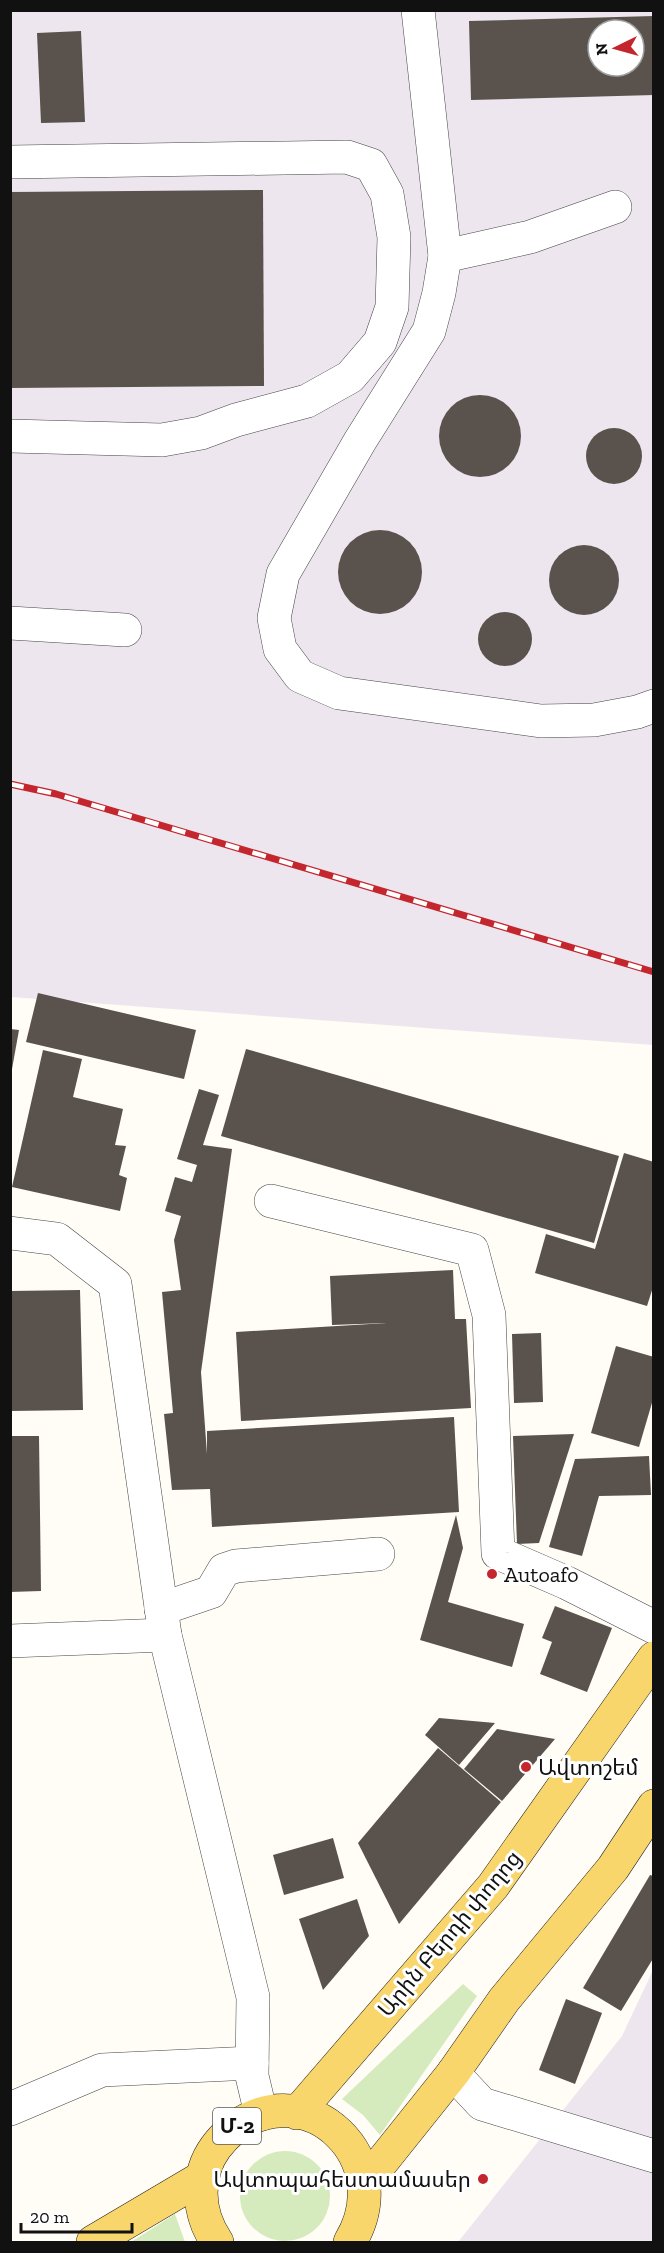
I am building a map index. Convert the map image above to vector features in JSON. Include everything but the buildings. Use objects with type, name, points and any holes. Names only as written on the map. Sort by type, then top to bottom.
[{"type":"main road","name":"Արին Բերդի փողոց","points":[[297,2113],[493,1886],[654,1658]]},
{"type":"main road","points":[[365,2183],[453,2073],[504,2000],[613,1868],[654,1806]]},
{"type":"main road","name":"Մ-2","points":[[217,2242],[203,2215],[201,2193],[208,2161],[227,2134],[242,2122],[261,2114],[279,2111],[315,2118],[340,2134],[361,2165],[365,2183],[365,2206],[358,2229],[350,2242]]},
{"type":"main road","points":[[93,2242],[203,2177]]},
{"type":"street","points":[[419,11],[445,256],[439,293],[429,331],[360,441],[283,574],[274,618],[280,649],[300,676],[339,693],[541,721],[594,720],[637,712],[654,706]]},
{"type":"street","points":[[10,162],[347,157],[371,165],[387,194],[394,237],[392,307],[380,342],[350,378],[307,401],[237,420],[201,433],[162,440],[10,436]]},
{"type":"street","points":[[445,256],[530,237],[615,207]]},
{"type":"street","points":[[10,623],[125,630]]},
{"type":"street","points":[[271,1201],[472,1250],[489,1315],[498,1553],[567,1583],[654,1627]]},
{"type":"street","points":[[10,1233],[57,1239],[115,1284],[163,1622],[253,1997],[252,2076],[261,2114]]},
{"type":"street","points":[[10,1641],[163,1622],[211,1592],[224,1570],[236,1566],[378,1554]]},
{"type":"street","points":[[10,2109],[102,2070],[252,2063]]},
{"type":"street","points":[[453,2073],[482,2104],[654,2156]]},
{"type":"shaded area","points":[[10,11],[653,11],[653,1045],[11,997]]},
{"type":"shaded area","points":[[653,1970],[653,2242],[458,2242],[622,2036]]},
{"type":"green space","points":[[463,1984],[477,1996],[380,2135],[363,2115],[342,2099]]},
{"type":"green space","points":[[285,2151],[302,2155],[317,2164],[326,2179],[330,2196],[326,2213],[317,2228],[302,2237],[285,2241],[268,2237],[253,2228],[244,2213],[240,2196],[244,2179],[253,2164],[268,2155]]},
{"type":"green space","points":[[175,2214],[185,2242],[131,2242]]},
{"type":"railway","points":[[10,784],[56,794],[654,972]]},
{"type":"place","name":"Autoafo","points":[[492,1574]]},
{"type":"place","name":"Ավտոշեմ","points":[[526,1767]]},
{"type":"place","name":"Ավտոպահեստամասեր","points":[[483,2179]]}]
